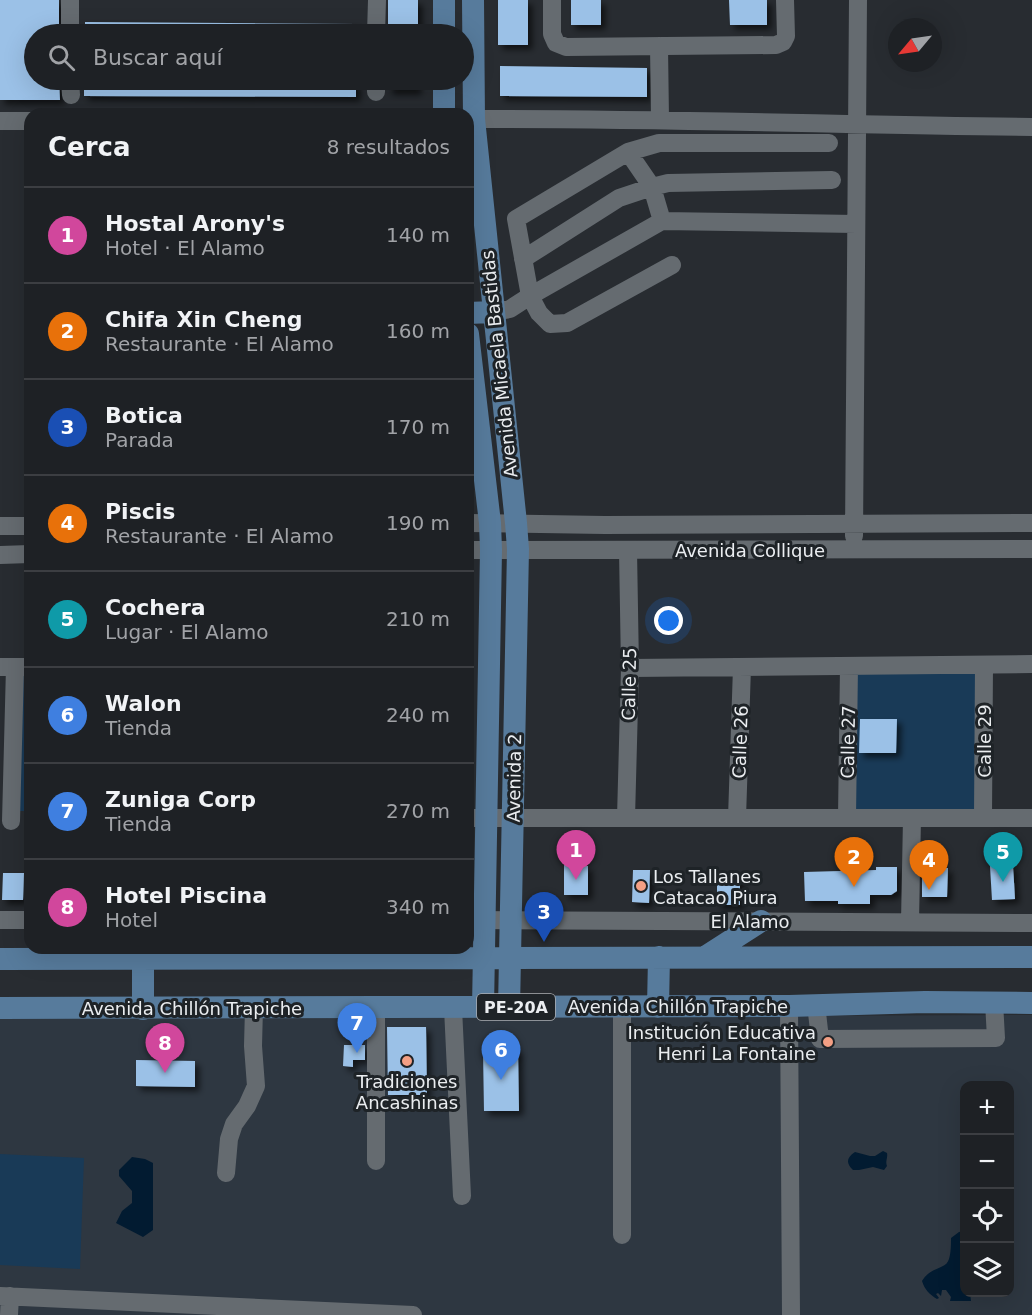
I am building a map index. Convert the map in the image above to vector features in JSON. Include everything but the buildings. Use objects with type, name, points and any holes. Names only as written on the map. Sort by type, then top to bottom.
[{"type":"main road","points":[[444,0],[444,24]]},
{"type":"main road","name":"Avenida Micaela Bastidas","points":[[473,0],[473,24]]},
{"type":"main road","points":[[444,90],[444,108]]},
{"type":"main road","name":"Avenida Micaela Bastidas","points":[[471,90],[471,108]]},
{"type":"main road","name":"Avenida Micaela Bastidas","points":[[474,145],[518,549]]},
{"type":"main road","points":[[474,313],[493,312]]},
{"type":"main road","name":"Avenida Micaela Bastidas","points":[[474,385],[482,452],[479,523],[491,550]]},
{"type":"main road","points":[[482,452],[487,457],[499,458],[504,454],[507,446]]},
{"type":"main road","name":"Avenida 2","points":[[509,1008],[518,549]]},
{"type":"main road","name":"Avenida 2","points":[[483,1008],[483,958],[476,920],[477,818],[491,550]]},
{"type":"main road","points":[[705,957],[761,921]]},
{"type":"main road","points":[[0,959],[119,954]]},
{"type":"main road","points":[[143,954],[143,1009]]},
{"type":"main road","points":[[341,954],[483,958],[1032,957]]},
{"type":"main road","points":[[658,1007],[659,957]]},
{"type":"main road","name":"Avenida Chillón Trapiche","points":[[0,1008],[509,1008],[789,1006],[925,1002],[1032,1003]]},
{"type":"street","points":[[70,0],[70,24]]},
{"type":"street","points":[[376,0],[376,24]]},
{"type":"street","points":[[552,0],[552,34],[556,43],[566,47],[776,45],[783,42],[786,36],[786,0]]},
{"type":"street","points":[[854,550],[858,0]]},
{"type":"street","points":[[659,46],[660,119]]},
{"type":"street","points":[[474,119],[660,119],[1032,127]]},
{"type":"street","points":[[0,121],[24,121]]},
{"type":"street","points":[[672,265],[567,323],[550,324],[539,313],[530,296],[516,219],[628,152],[659,143],[829,143]]},
{"type":"street","points":[[628,152],[652,187],[662,221]]},
{"type":"street","points":[[524,259],[619,198],[652,187],[668,183],[832,180]]},
{"type":"street","points":[[493,312],[510,309],[662,221],[856,225]]},
{"type":"street","points":[[479,523],[605,525],[1032,523]]},
{"type":"street","points":[[0,526],[24,526]]},
{"type":"street","name":"Avenida Collique","points":[[474,550],[1032,549]]},
{"type":"street","name":"Calle 25","points":[[626,818],[630,668],[628,550]]},
{"type":"street","points":[[0,555],[24,554]]},
{"type":"street","points":[[630,668],[1032,664]]},
{"type":"street","name":"Calle 29","points":[[983,818],[984,665]]},
{"type":"street","name":"Calle 27","points":[[847,818],[849,666]]},
{"type":"street","points":[[15,667],[6,821],[24,821]]},
{"type":"street","name":"Calle 26","points":[[737,818],[742,667]]},
{"type":"street","points":[[477,818],[1032,818]]},
{"type":"street","points":[[910,922],[912,818]]},
{"type":"street","points":[[0,920],[24,920]]},
{"type":"street","name":"El Alamo","points":[[476,920],[1032,923]]},
{"type":"street","points":[[816,1004],[820,1039],[996,1038],[994,1002]]},
{"type":"street","points":[[789,1006],[791,1315]]},
{"type":"street","points":[[622,1007],[622,1235]]},
{"type":"street","points":[[226,1173],[229,1139],[234,1124],[247,1106],[256,1086],[254,1008]]},
{"type":"street","points":[[376,1008],[376,1161]]},
{"type":"street","points":[[453,1008],[462,1196]]},
{"type":"street","points":[[9,1315],[5,1296],[80,1307],[413,1315]]},
{"type":"shaded area","points":[[22,673],[24,673],[24,811],[20,811]]},
{"type":"shaded area","points":[[854,673],[978,673],[978,811],[852,810]]},
{"type":"shaded area","points":[[1032,1015],[1032,1315],[0,1315],[0,1019]]},
{"type":"shaded area","points":[[883,1151],[887,1153],[887,1166],[884,1170],[873,1167],[853,1170],[848,1163],[850,1156],[855,1152],[875,1156]]},
{"type":"shaded area","points":[[0,1154],[84,1158],[80,1269],[0,1265]]},
{"type":"shaded area","points":[[132,1157],[153,1163],[153,1230],[143,1237],[116,1223],[122,1211],[132,1203],[132,1191],[119,1176],[119,1170]]},
{"type":"shaded area","points":[[959,1232],[960,1297],[970,1297],[971,1301],[950,1301],[951,1297],[946,1290],[942,1290],[941,1296],[936,1294],[939,1298],[937,1299],[928,1292],[922,1281],[930,1273],[945,1265],[949,1259],[951,1238]]},
{"type":"place","name":"Hostal Arony's","points":[[576,880]]},
{"type":"place","name":"Cochera","points":[[1003,882]]},
{"type":"place","name":"Los Tallanes Catacao Piura","points":[[641,886]]},
{"type":"place","name":"Chifa Xin Cheng","points":[[854,887]]},
{"type":"place","name":"Piscis","points":[[929,890]]},
{"type":"place","name":"Botica","points":[[544,942]]},
{"type":"place","name":"Institución Educativa Henri La Fontaine","points":[[828,1042]]},
{"type":"place","name":"Zuniga Corp","points":[[357,1053]]},
{"type":"place","name":"Tradiciones Ancashinas","points":[[407,1061]]},
{"type":"place","name":"Hotel Piscina","points":[[165,1073]]},
{"type":"place","name":"Walon","points":[[501,1080]]}]
